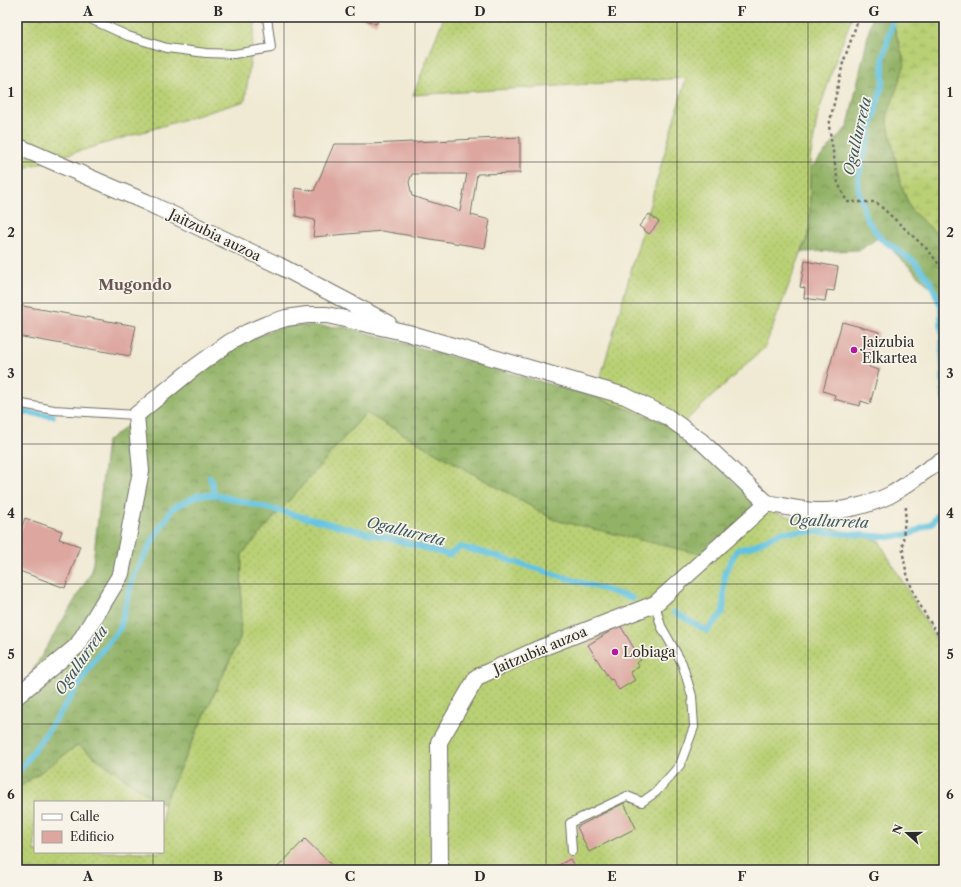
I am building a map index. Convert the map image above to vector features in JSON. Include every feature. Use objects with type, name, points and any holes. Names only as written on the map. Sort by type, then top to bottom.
[{"type":"street","name":"Jaitzubia auzoa","points":[[17,146],[146,202],[278,265],[408,333]]},
{"type":"street","name":"Jaitzubia auzoa","points":[[136,415],[194,368],[230,342],[248,332],[286,318],[307,315],[327,315],[408,333],[625,396],[666,416],[701,441],[767,503],[655,604],[536,650],[478,677],[439,742],[440,864],[434,870]]},
{"type":"street","points":[[17,696],[77,646],[121,574],[141,471],[136,415]]},
{"type":"street","points":[[767,503],[818,511],[854,508],[890,495],[906,485],[920,473],[944,460]]},
{"type":"lane","points":[[86,17],[128,36],[167,48],[206,53],[234,54],[270,48],[267,17]]},
{"type":"lane","points":[[17,403],[54,410],[136,415]]},
{"type":"lane","points":[[572,851],[570,823],[627,796],[642,802],[656,792],[680,765],[694,727],[692,696],[682,663],[661,626],[655,604]]},
{"type":"path","points":[[859,17],[843,63],[830,126],[838,183],[847,202],[876,202],[928,250],[944,271]]},
{"type":"path","points":[[906,504],[903,559],[910,582],[925,616],[944,642]]},
{"type":"green space","points":[[17,17],[256,17],[245,101],[17,170]]},
{"type":"green space","points":[[444,17],[852,17],[818,114],[810,159],[810,230],[765,347],[678,428],[595,397],[686,78],[413,95]]},
{"type":"green space","points":[[872,17],[894,17],[893,22],[905,64],[887,118],[900,181],[911,210],[944,240],[944,301],[879,237],[860,250],[802,252],[810,230],[810,169],[848,126]]},
{"type":"green space","points":[[894,17],[944,17],[944,240],[911,210],[900,181],[887,118],[905,64],[893,22]]},
{"type":"green space","points":[[283,325],[346,327],[595,397],[678,428],[762,509],[713,557],[555,520],[366,413],[242,554],[240,638],[164,803],[164,801],[157,801],[78,745],[17,789],[17,697],[92,571],[107,441],[224,352]]},
{"type":"green space","points":[[366,413],[555,520],[762,509],[879,541],[944,653],[944,870],[17,870],[17,789],[78,745],[157,801],[34,801],[34,853],[164,853],[164,803],[240,638],[242,554]]},
{"type":"building","points":[[360,17],[379,17],[376,24]]},
{"type":"building","points":[[520,137],[520,173],[477,174],[471,215],[490,220],[485,248],[382,231],[313,237],[315,220],[296,216],[295,188],[314,191],[334,144],[370,144]],"holes":[[[412,174],[467,174],[460,211],[412,196],[409,182]]]},
{"type":"building","points":[[649,214],[659,222],[649,234],[639,226]]},
{"type":"building","points":[[805,261],[838,267],[834,291],[827,290],[825,301],[804,298],[805,288],[800,287]]},
{"type":"building","points":[[17,305],[136,326],[130,356],[17,336]]},
{"type":"building","name":"Jaizubia Elkartea","points":[[842,322],[879,332],[869,367],[879,370],[870,404],[861,401],[860,406],[834,399],[835,395],[823,391]]},
{"type":"building","points":[[25,518],[62,531],[59,539],[80,546],[65,588],[17,570],[17,540]]},
{"type":"building","name":"Lobiaga","points":[[620,625],[641,660],[636,663],[639,667],[630,672],[635,680],[619,690],[612,679],[610,680],[588,645]]},
{"type":"building","points":[[624,803],[636,828],[589,852],[577,827]]},
{"type":"building","points":[[305,839],[337,870],[275,870]]},
{"type":"building","points":[[570,859],[573,864],[571,866],[573,870],[550,870]]},
{"type":"waterway","name":"Ogallurreta","points":[[894,17],[883,58],[883,81],[858,178],[859,192],[867,219],[880,238],[916,263],[930,281],[941,306],[944,399]]},
{"type":"waterway","name":"Ogallurreta","points":[[17,411],[53,416]]},
{"type":"waterway","name":"Ogallurreta","points":[[210,477],[215,495]]},
{"type":"waterway","name":"Ogallurreta","points":[[17,774],[59,715],[96,658],[120,628],[133,577],[158,531],[173,508],[199,495],[216,495],[449,555],[460,547],[482,552],[632,598]]},
{"type":"waterway","name":"Ogallurreta","points":[[674,612],[707,631],[723,612],[725,572],[737,550],[753,546],[782,532],[824,532],[888,537],[910,534],[932,523],[944,506]]},
{"type":"place","name":"Jaizubia Elkartea","points":[[854,350]]},
{"type":"place","name":"Lobiaga","points":[[615,652]]},
{"type":"district","name":"Mugondo","points":[[135,284]]}]
